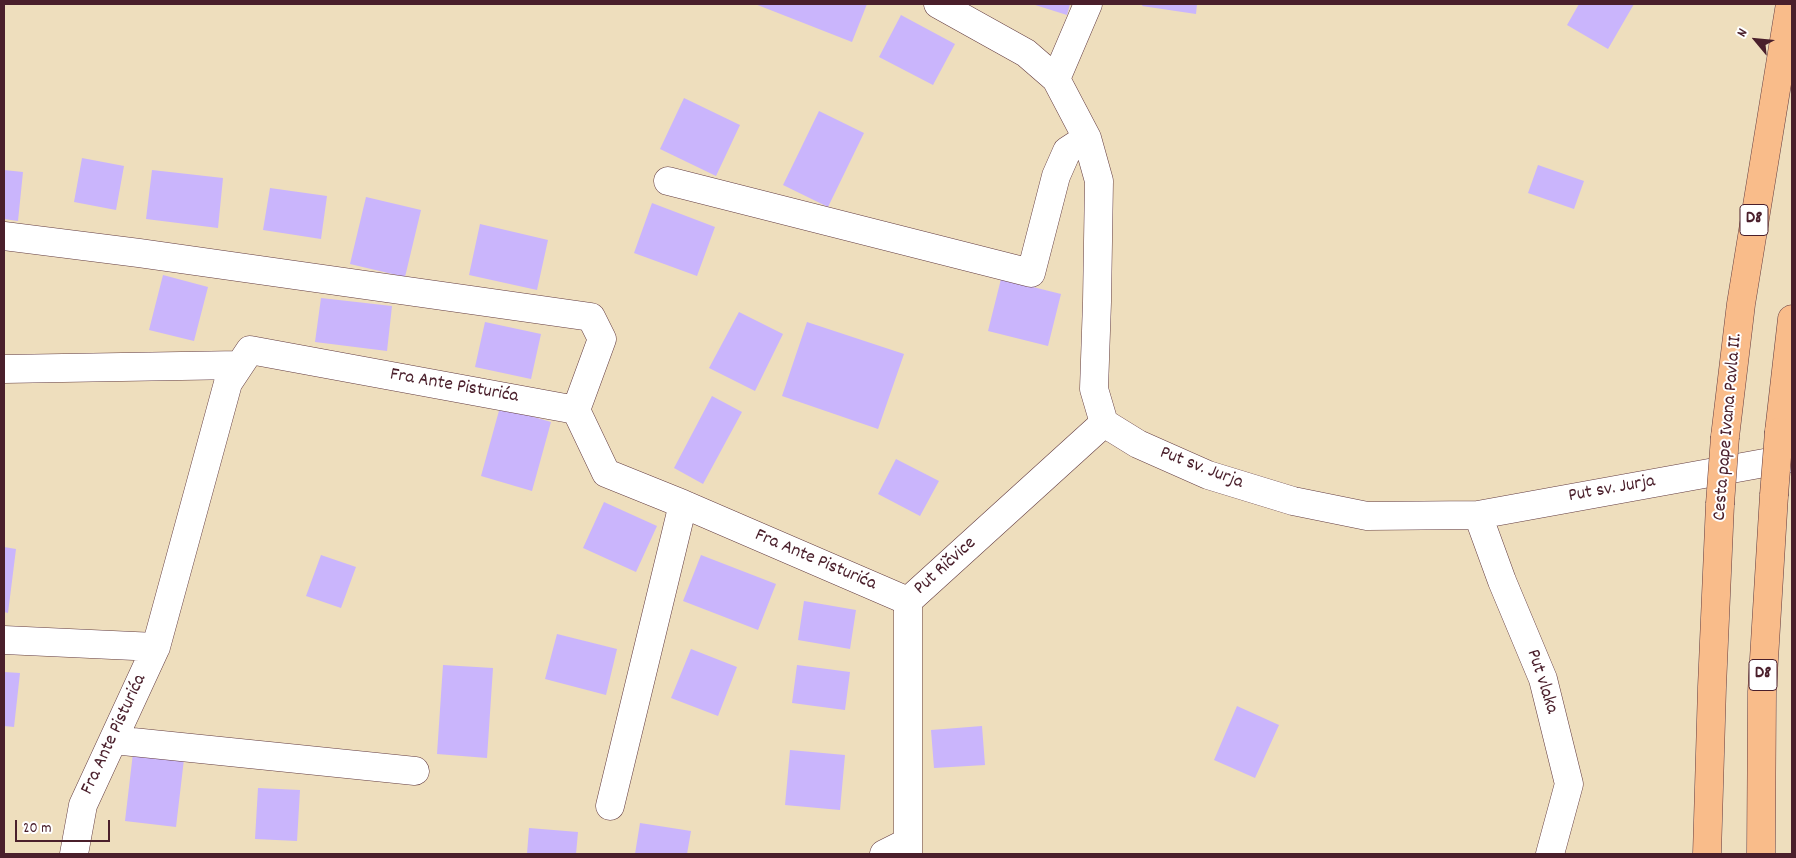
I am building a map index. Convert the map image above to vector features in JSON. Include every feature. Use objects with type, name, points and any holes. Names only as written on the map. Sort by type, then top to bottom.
[{"type":"main road","name":"Cesta pape Ivana Pavla II.","points":[[1707,854],[1712,687],[1720,504],[1725,437],[1741,304],[1790,4]]},
{"type":"main road","name":"D8","points":[[1761,854],[1762,692],[1779,432],[1792,319]]},
{"type":"street","points":[[938,4],[1026,52],[1056,79],[1087,138],[1098,181],[1098,272],[1094,389],[1104,423]]},
{"type":"street","points":[[1056,79],[1088,4]]},
{"type":"street","points":[[668,181],[1031,273],[1056,176],[1067,151],[1087,138]]},
{"type":"street","points":[[4,236],[177,258],[592,317],[602,339],[576,410]]},
{"type":"street","name":"Fra Ante Pisturića","points":[[74,854],[83,805],[156,647],[228,384],[250,350],[576,410],[606,473],[683,504],[908,601]]},
{"type":"street","points":[[4,369],[240,365]]},
{"type":"street","name":"Put sv. Jurja","points":[[1104,423],[1138,444],[1208,475],[1292,501],[1367,516],[1478,515],[1792,458]]},
{"type":"street","name":"Put Ričvice","points":[[900,850],[908,601],[1104,423]]},
{"type":"street","points":[[610,806],[683,504]]},
{"type":"street","name":"Put vlaka","points":[[1478,515],[1502,581],[1543,679],[1569,784],[1550,854]]},
{"type":"street","name":"Fra Ante Pisturića","points":[[4,640],[156,647]]},
{"type":"street","points":[[113,740],[415,771]]},
{"type":"building","points":[[755,4],[867,4],[852,42]]},
{"type":"building","points":[[1032,4],[1070,4],[1067,15]]},
{"type":"building","points":[[1143,4],[1197,4],[1196,14],[1142,6]]},
{"type":"building","points":[[1579,4],[1634,4],[1608,49],[1567,25]]},
{"type":"building","points":[[901,15],[955,44],[933,85],[879,57]]},
{"type":"building","points":[[684,98],[740,125],[716,176],[660,149]]},
{"type":"building","points":[[819,111],[864,133],[828,207],[783,185]]},
{"type":"building","points":[[82,158],[124,166],[116,210],[74,202]]},
{"type":"building","points":[[1538,165],[1584,181],[1574,209],[1528,193]]},
{"type":"building","points":[[4,170],[23,172],[18,221],[4,219]]},
{"type":"building","points":[[152,170],[223,178],[218,228],[146,219]]},
{"type":"building","points":[[270,188],[327,196],[321,239],[263,230]]},
{"type":"building","points":[[366,197],[421,210],[405,277],[350,264]]},
{"type":"building","points":[[652,203],[715,227],[697,276],[634,253]]},
{"type":"building","points":[[480,224],[548,240],[537,290],[469,275]]},
{"type":"building","points":[[163,275],[208,287],[194,341],[149,330]]},
{"type":"building","points":[[1001,279],[1061,294],[1048,346],[988,331]]},
{"type":"building","points":[[321,298],[392,306],[387,351],[315,342]]},
{"type":"building","points":[[739,312],[783,334],[755,391],[709,368]]},
{"type":"building","points":[[485,322],[541,334],[531,379],[475,367]]},
{"type":"building","points":[[807,322],[904,354],[878,429],[782,396]]},
{"type":"building","points":[[712,396],[742,412],[703,484],[674,468]]},
{"type":"building","points":[[500,407],[551,422],[532,491],[481,476]]},
{"type":"building","points":[[896,459],[939,481],[920,516],[878,494]]},
{"type":"building","points":[[604,502],[657,526],[636,572],[583,548]]},
{"type":"building","points":[[4,547],[16,549],[8,613],[4,612]]},
{"type":"building","points":[[321,555],[356,567],[341,608],[306,596]]},
{"type":"building","points":[[701,555],[776,584],[758,630],[683,601]]},
{"type":"building","points":[[804,601],[856,610],[850,649],[798,640]]},
{"type":"building","points":[[557,634],[617,649],[606,695],[545,679]]},
{"type":"building","points":[[691,649],[737,667],[718,716],[671,698]]},
{"type":"building","points":[[443,665],[493,668],[487,758],[437,754]]},
{"type":"building","points":[[797,665],[850,672],[845,710],[792,703]]},
{"type":"building","points":[[4,672],[20,673],[14,727],[4,726]]},
{"type":"building","points":[[1237,706],[1279,725],[1255,778],[1214,760]]},
{"type":"building","points":[[982,726],[985,765],[934,768],[931,730]]},
{"type":"building","points":[[790,750],[845,755],[840,810],[785,805]]},
{"type":"building","points":[[133,753],[184,759],[176,827],[125,821]]},
{"type":"building","points":[[258,788],[300,790],[297,841],[255,839]]},
{"type":"building","points":[[640,823],[691,831],[687,854],[635,854]]},
{"type":"building","points":[[529,828],[578,832],[576,854],[527,854]]}]
